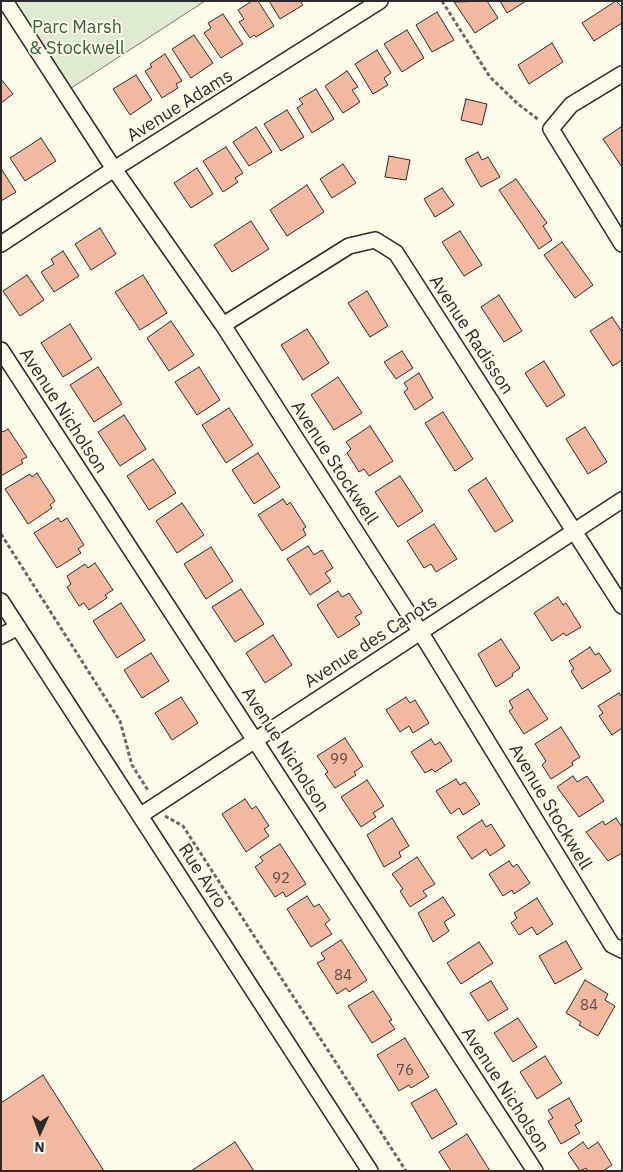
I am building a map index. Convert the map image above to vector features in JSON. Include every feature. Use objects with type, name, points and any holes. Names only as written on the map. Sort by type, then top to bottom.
[{"type":"street","name":"Avenue Adams","points":[[1,244],[114,169],[380,1]]},
{"type":"street","name":"Avenue Stockwell","points":[[5,7],[114,169],[223,325],[421,632],[612,945],[622,950]]},
{"type":"street","points":[[622,74],[571,105],[552,129],[622,244]]},
{"type":"street","name":"Avenue Radisson","points":[[223,325],[349,246],[375,240],[396,253],[622,606]]},
{"type":"street","name":"Avenue Nicholson","points":[[1,350],[256,739],[535,1171]]},
{"type":"street","name":"Avenue des Canots","points":[[140,815],[421,632],[573,530],[622,500]]},
{"type":"street","name":"Rue Avro","points":[[1,601],[370,1171]]},
{"type":"street","points":[[1,636],[18,627]]},
{"type":"path","points":[[442,1],[490,77],[518,104],[552,129]]},
{"type":"path","points":[[1,534],[120,721],[132,765],[145,785]]},
{"type":"path","name":"Rue Avro","points":[[166,818],[183,826],[406,1171]]},
{"type":"green space","name":"Parc Marsh & Stockwell","points":[[7,1],[205,1],[65,92]]},
{"type":"building","points":[[252,1],[258,1],[274,26],[256,37],[254,35],[250,38],[239,22],[244,19],[238,10]]},
{"type":"building","points":[[269,1],[300,1],[303,5],[280,19]]},
{"type":"building","points":[[487,1],[498,18],[475,33],[454,2]]},
{"type":"building","points":[[500,1],[526,1],[507,13]]},
{"type":"building","points":[[616,1],[622,7],[622,23],[594,41],[582,23]]},
{"type":"building","points":[[437,12],[454,40],[432,52],[416,25]]},
{"type":"building","points":[[223,14],[243,44],[221,58],[204,33],[211,28],[208,23]]},
{"type":"building","points":[[407,30],[424,58],[402,72],[384,44]]},
{"type":"building","points":[[194,35],[213,63],[191,78],[172,49]]},
{"type":"building","points":[[552,43],[563,62],[529,84],[518,65]]},
{"type":"building","points":[[377,50],[391,73],[384,78],[388,85],[373,94],[355,64]]},
{"type":"building","points":[[165,54],[182,81],[176,84],[178,88],[162,98],[145,71],[152,67],[150,64]]},
{"type":"building","points":[[347,71],[358,87],[352,90],[360,102],[343,113],[325,86]]},
{"type":"building","points":[[136,75],[152,100],[130,115],[113,89]]},
{"type":"building","points":[[1,79],[13,94],[1,103]]},
{"type":"building","points":[[316,89],[334,119],[312,133],[297,108],[303,104],[299,99]]},
{"type":"building","points":[[466,99],[487,104],[482,125],[461,120]]},
{"type":"building","points":[[287,110],[304,137],[281,151],[264,124]]},
{"type":"building","points":[[256,127],[272,152],[249,166],[233,142]]},
{"type":"building","points":[[621,127],[622,129],[622,167],[603,139]]},
{"type":"building","points":[[41,138],[56,161],[25,181],[10,158]]},
{"type":"building","points":[[226,147],[243,173],[235,178],[238,182],[223,192],[203,161]]},
{"type":"building","points":[[478,152],[482,160],[488,157],[500,177],[481,187],[465,159]]},
{"type":"building","points":[[389,156],[410,160],[406,180],[385,177]]},
{"type":"building","points":[[343,164],[356,183],[332,198],[320,179]]},
{"type":"building","points":[[197,168],[213,194],[191,208],[174,183]]},
{"type":"building","points":[[1,171],[16,192],[1,201]]},
{"type":"building","points":[[516,179],[547,223],[543,226],[552,240],[539,249],[499,190]]},
{"type":"building","points":[[307,185],[324,212],[287,236],[270,210]]},
{"type":"building","points":[[442,188],[454,205],[435,217],[424,199]]},
{"type":"building","points":[[251,221],[269,249],[232,272],[214,245]]},
{"type":"building","points":[[100,228],[116,254],[91,270],[75,244]]},
{"type":"building","points":[[460,231],[482,265],[464,276],[442,242]]},
{"type":"building","points":[[562,242],[593,285],[575,298],[544,255]]},
{"type":"building","points":[[63,251],[79,276],[54,292],[41,272],[54,264],[51,259]]},
{"type":"building","points":[[27,275],[44,300],[20,316],[3,291]]},
{"type":"building","points":[[143,275],[167,313],[140,330],[115,292]]},
{"type":"building","points":[[367,291],[388,326],[370,337],[348,303]]},
{"type":"building","points":[[499,295],[522,331],[504,342],[481,307]]},
{"type":"building","points":[[612,317],[622,332],[622,360],[613,366],[590,331]]},
{"type":"building","points":[[171,321],[194,355],[169,371],[147,338]]},
{"type":"building","points":[[70,324],[92,359],[63,377],[41,343]]},
{"type":"building","points":[[307,329],[329,363],[303,380],[281,345]]},
{"type":"building","points":[[402,351],[413,368],[396,379],[384,362]]},
{"type":"building","points":[[544,361],[565,395],[547,407],[525,373]]},
{"type":"building","points":[[98,367],[122,404],[94,422],[70,385]]},
{"type":"building","points":[[199,367],[220,400],[197,415],[175,382]]},
{"type":"building","points":[[419,373],[433,398],[415,410],[404,392],[408,389],[404,383]]},
{"type":"building","points":[[338,377],[362,413],[334,430],[311,395]]},
{"type":"building","points":[[229,408],[253,445],[226,463],[202,425]]},
{"type":"building","points":[[443,412],[473,459],[455,471],[425,423]]},
{"type":"building","points":[[124,415],[146,449],[120,466],[98,432]]},
{"type":"building","points":[[370,426],[393,461],[369,476],[364,469],[359,472],[347,453],[351,449],[346,442]]},
{"type":"building","points":[[585,427],[607,462],[588,474],[566,439]]},
{"type":"building","points":[[8,429],[27,457],[21,460],[23,463],[1,476],[1,430],[3,432]]},
{"type":"building","points":[[258,453],[280,487],[254,504],[232,470]]},
{"type":"building","points":[[153,459],[176,493],[149,510],[127,476]]},
{"type":"building","points":[[37,473],[55,501],[50,505],[52,508],[28,524],[5,489],[30,474],[32,477]]},
{"type":"building","points":[[400,476],[423,511],[398,527],[375,492]]},
{"type":"building","points":[[486,478],[513,521],[495,532],[468,490]]},
{"type":"building","points":[[283,499],[287,505],[290,502],[306,527],[303,529],[306,535],[282,551],[258,515]]},
{"type":"building","points":[[182,503],[204,535],[177,553],[156,521]]},
{"type":"building","points":[[58,518],[61,522],[67,518],[84,545],[78,549],[81,553],[57,568],[34,533]]},
{"type":"building","points":[[434,524],[457,559],[436,572],[431,564],[424,568],[407,541]]},
{"type":"building","points":[[308,546],[314,555],[322,550],[333,568],[325,573],[331,581],[310,595],[287,559]]},
{"type":"building","points":[[211,547],[233,581],[206,599],[184,564]]},
{"type":"building","points":[[95,563],[113,590],[105,595],[107,598],[89,610],[84,603],[79,606],[67,587],[71,584],[67,576],[85,564],[88,568]]},
{"type":"building","points":[[241,589],[264,624],[235,642],[212,607]]},
{"type":"building","points":[[338,591],[342,597],[349,593],[362,613],[355,617],[360,624],[338,638],[317,605]]},
{"type":"building","points":[[558,597],[563,605],[566,603],[581,627],[566,636],[564,633],[552,641],[534,613]]},
{"type":"building","points":[[121,603],[145,640],[117,658],[93,621]]},
{"type":"building","points":[[273,635],[292,665],[265,683],[246,653]]},
{"type":"building","points":[[501,639],[520,668],[512,674],[513,676],[496,687],[478,654]]},
{"type":"building","points":[[590,647],[595,655],[599,653],[611,671],[582,689],[571,671],[574,669],[569,661]]},
{"type":"building","points":[[151,653],[169,681],[142,698],[124,670]]},
{"type":"building","points":[[528,689],[548,719],[524,734],[509,711],[513,708],[509,701]]},
{"type":"building","points":[[619,693],[622,697],[622,728],[612,735],[599,716],[603,713],[598,706]]},
{"type":"building","points":[[181,697],[198,723],[172,740],[155,713]]},
{"type":"building","points":[[406,697],[410,703],[415,700],[429,723],[413,733],[409,726],[400,732],[386,710]]},
{"type":"building","points":[[561,727],[580,757],[572,762],[573,765],[551,779],[542,765],[546,761],[535,744]]},
{"type":"building","points":[[345,738],[363,766],[354,772],[356,775],[335,788],[325,774],[328,772],[317,756]]},
{"type":"building","points":[[431,739],[435,745],[440,742],[452,761],[435,772],[432,769],[425,773],[411,752]]},
{"type":"building","points":[[573,776],[577,782],[587,776],[604,801],[579,817],[557,787]]},
{"type":"building","points":[[456,779],[460,785],[465,782],[480,804],[463,815],[459,808],[451,814],[436,791]]},
{"type":"building","points":[[367,780],[384,806],[373,813],[376,817],[361,827],[341,797]]},
{"type":"building","points":[[245,799],[252,809],[256,806],[269,826],[264,829],[269,836],[246,852],[222,814]]},
{"type":"building","points":[[392,818],[409,846],[399,852],[401,857],[384,867],[367,835]]},
{"type":"building","points":[[616,818],[622,827],[622,853],[608,861],[586,832],[603,821],[605,825]]},
{"type":"building","points":[[482,820],[486,827],[491,824],[505,846],[490,856],[486,849],[472,859],[457,837]]},
{"type":"building","points":[[280,844],[306,884],[286,897],[283,892],[275,897],[255,867],[263,861],[260,857]]},
{"type":"building","points":[[417,857],[435,884],[423,891],[427,896],[410,907],[400,891],[403,889],[392,874]]},
{"type":"building","points":[[509,861],[513,867],[517,864],[530,883],[514,894],[512,890],[503,896],[489,874]]},
{"type":"building","points":[[307,896],[314,907],[319,904],[330,920],[325,924],[332,934],[311,947],[287,909]]},
{"type":"building","points":[[443,897],[455,915],[444,922],[449,931],[433,942],[418,913]]},
{"type":"building","points":[[537,898],[553,924],[537,935],[532,927],[519,935],[511,923],[517,918],[514,913]]},
{"type":"building","points":[[341,940],[367,980],[349,992],[346,988],[337,994],[317,963],[325,959],[321,953]]},
{"type":"building","points":[[566,941],[582,969],[555,984],[539,956]]},
{"type":"building","points":[[479,942],[493,963],[461,984],[447,963]]},
{"type":"building","points":[[585,980],[608,994],[605,1000],[615,1006],[598,1036],[579,1025],[581,1022],[566,1013]]},
{"type":"building","points":[[491,981],[508,1009],[488,1021],[470,993]]},
{"type":"building","points":[[373,991],[392,1020],[389,1021],[395,1029],[372,1043],[348,1006]]},
{"type":"building","points":[[518,1018],[537,1047],[513,1062],[494,1033]]},
{"type":"building","points":[[405,1038],[429,1077],[411,1088],[409,1085],[399,1091],[377,1055]]},
{"type":"building","points":[[545,1056],[562,1083],[537,1099],[520,1072]]},
{"type":"building","points":[[43,1075],[104,1171],[1,1171],[1,1103]]},
{"type":"building","points":[[436,1089],[457,1124],[432,1139],[411,1103]]},
{"type":"building","points":[[569,1098],[582,1121],[575,1125],[580,1133],[561,1144],[548,1121],[553,1118],[548,1110]]},
{"type":"building","points":[[467,1134],[490,1171],[451,1171],[439,1152]]},
{"type":"building","points":[[235,1142],[254,1171],[191,1171]]},
{"type":"building","points":[[583,1142],[588,1149],[598,1142],[612,1165],[603,1171],[588,1171],[586,1168],[580,1171],[568,1153]]}]
